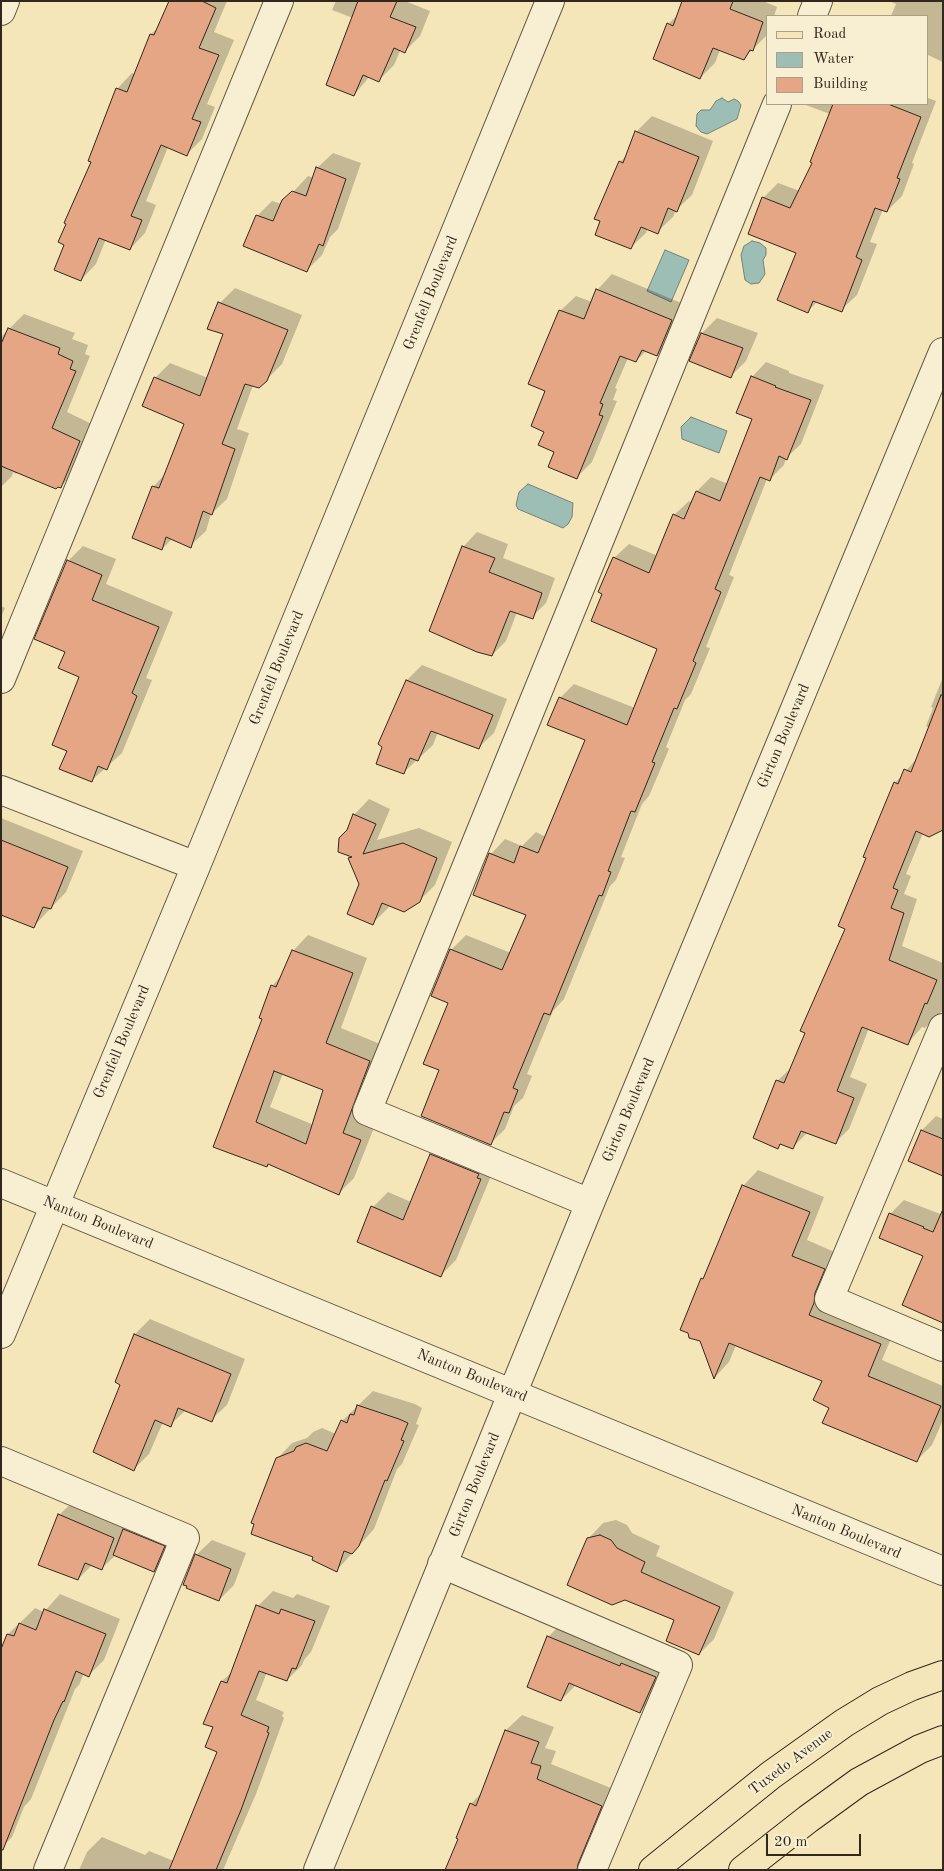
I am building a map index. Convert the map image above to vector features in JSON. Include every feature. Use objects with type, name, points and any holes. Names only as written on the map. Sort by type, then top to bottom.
[{"type":"main road","name":"Tuxedo Avenue","points":[[653,1870],[771,1775],[844,1723],[880,1701],[912,1686],[943,1675]]},
{"type":"main road","points":[[743,1870],[859,1782],[920,1749],[943,1740]]},
{"type":"street","points":[[1,11],[5,1]]},
{"type":"street","points":[[1,679],[279,1]]},
{"type":"street","points":[[812,15],[818,1]]},
{"type":"street","name":"Grenfell Boulevard","points":[[1,1334],[196,866],[543,3]]},
{"type":"street","points":[[590,1204],[367,1111],[776,105]]},
{"type":"street","name":"Girton Boulevard","points":[[318,1870],[590,1204],[943,352]]},
{"type":"street","points":[[1,790],[196,866]]},
{"type":"street","points":[[943,1028],[829,1299],[943,1347]]},
{"type":"street","name":"Nanton Boulevard","points":[[1,1183],[943,1571]]},
{"type":"street","points":[[1,1461],[185,1538],[48,1870]]},
{"type":"street","points":[[442,1564],[678,1665],[592,1870]]},
{"type":"water","points":[[722,98],[728,102],[734,99],[741,105],[737,119],[707,134],[701,132],[696,126],[697,114],[701,110],[710,110],[716,101]]},
{"type":"water","points":[[752,241],[760,243],[766,248],[766,255],[763,260],[765,274],[759,283],[751,284],[745,280],[741,255],[744,246]]},
{"type":"water","points":[[665,250],[689,260],[671,302],[647,291]]},
{"type":"water","points":[[691,417],[727,431],[719,453],[682,439],[681,427]]},
{"type":"water","points":[[528,484],[573,503],[572,517],[568,524],[563,528],[518,509],[516,505],[519,492]]},
{"type":"building","points":[[169,1],[202,1],[216,8],[199,48],[219,55],[192,119],[201,122],[187,156],[161,145],[131,216],[142,220],[130,250],[99,238],[81,281],[54,270],[64,245],[58,242],[66,224],[64,223],[91,162],[88,161],[116,88],[127,92],[150,34],[154,35]]},
{"type":"building","points":[[358,1],[397,1],[390,17],[416,27],[405,53],[394,48],[379,82],[363,75],[354,96],[326,85]]},
{"type":"building","points":[[682,1],[733,1],[730,9],[763,22],[753,51],[750,50],[744,60],[713,48],[700,79],[653,59],[667,23],[673,26]]},
{"type":"building","points":[[833,105],[891,105],[921,117],[897,178],[900,179],[887,212],[875,208],[856,257],[862,260],[842,312],[813,301],[808,313],[777,300],[796,253],[748,234],[762,197],[790,208],[812,163],[810,162]]},
{"type":"building","points":[[635,131],[699,157],[677,212],[668,208],[658,234],[641,227],[631,249],[595,235],[600,221],[594,219],[619,161],[623,163]]},
{"type":"building","points":[[316,167],[346,179],[323,246],[319,244],[307,272],[243,246],[256,215],[273,221],[282,200],[292,191],[306,196]]},
{"type":"building","points":[[596,289],[672,320],[657,356],[642,350],[636,362],[620,356],[600,403],[603,404],[599,415],[603,416],[577,479],[548,467],[554,452],[538,445],[544,432],[531,426],[545,391],[528,384],[559,310],[584,319]]},
{"type":"building","points":[[218,302],[288,330],[267,381],[259,388],[245,384],[222,444],[235,449],[212,515],[203,511],[191,548],[166,537],[162,550],[132,538],[152,486],[159,488],[184,424],[142,406],[154,377],[200,396],[223,334],[207,329]]},
{"type":"building","points":[[8,328],[60,348],[58,354],[73,361],[70,369],[76,371],[52,428],[80,441],[61,488],[58,487],[56,489],[1,466],[1,344]]},
{"type":"building","points":[[701,333],[743,348],[731,378],[689,361]]},
{"type":"building","points":[[751,376],[811,400],[787,460],[779,456],[770,481],[760,477],[715,589],[721,592],[693,661],[696,663],[677,709],[674,708],[652,762],[655,763],[635,812],[631,811],[608,871],[611,872],[602,896],[599,895],[550,1015],[544,1013],[513,1088],[518,1090],[509,1113],[504,1112],[491,1145],[421,1116],[439,1070],[423,1064],[448,1003],[431,996],[450,949],[502,970],[526,915],[473,895],[489,853],[514,863],[520,846],[538,853],[585,740],[547,725],[559,697],[627,725],[657,649],[591,621],[602,594],[598,592],[613,557],[649,573],[673,514],[684,519],[696,491],[720,501],[752,419],[736,413]]},
{"type":"building","points":[[462,546],[495,558],[489,572],[542,593],[533,619],[510,611],[492,656],[477,652],[429,631]]},
{"type":"building","points":[[67,560],[102,575],[92,600],[159,627],[132,693],[137,696],[107,770],[98,766],[92,782],[59,769],[67,751],[52,745],[79,677],[58,668],[65,652],[34,639]]},
{"type":"building","points":[[406,680],[493,715],[479,749],[431,731],[418,761],[410,758],[404,774],[376,764],[382,747],[378,744]]},
{"type":"building","points":[[941,695],[943,695],[943,830],[929,837],[916,831],[893,888],[898,890],[891,908],[904,913],[889,960],[937,980],[927,1004],[925,1003],[908,1045],[862,1027],[837,1091],[854,1098],[836,1144],[801,1131],[793,1149],[780,1144],[778,1149],[753,1138],[776,1080],[784,1083],[805,1033],[800,1031],[845,929],[838,926],[866,858],[863,857],[894,782],[898,784],[904,769],[911,772]]},
{"type":"building","points":[[353,814],[376,824],[363,854],[403,843],[437,858],[420,902],[404,912],[382,903],[373,925],[347,914],[359,884],[348,858],[352,857],[338,852],[339,838],[347,830]]},
{"type":"building","points":[[1,840],[68,867],[51,909],[43,907],[34,928],[1,915]]},
{"type":"building","points":[[292,950],[353,973],[326,1043],[370,1061],[343,1133],[361,1140],[339,1195],[268,1164],[267,1167],[213,1147],[262,1019],[259,1018],[271,985],[276,987]],"holes":[[[274,1071],[323,1090],[306,1144],[256,1122]]]},
{"type":"building","points":[[921,1130],[943,1139],[943,1176],[908,1161]]},
{"type":"building","points":[[430,1154],[479,1174],[477,1178],[481,1179],[441,1277],[357,1242],[371,1206],[403,1220]]},
{"type":"building","points":[[742,1185],[810,1212],[792,1256],[825,1269],[815,1293],[814,1303],[809,1315],[881,1344],[868,1376],[941,1406],[917,1462],[822,1423],[829,1408],[813,1400],[822,1381],[729,1343],[714,1379],[700,1341],[689,1338],[688,1333],[680,1330]]},
{"type":"building","points":[[943,1209],[943,1323],[902,1305],[923,1256],[879,1238],[889,1213],[933,1232]]},
{"type":"building","points":[[134,1334],[231,1374],[212,1422],[178,1408],[171,1427],[155,1420],[134,1471],[93,1452],[120,1385],[115,1382]]},
{"type":"building","points":[[357,1405],[408,1423],[401,1440],[404,1441],[387,1481],[385,1480],[359,1546],[352,1554],[344,1551],[337,1572],[312,1560],[313,1557],[251,1534],[254,1524],[251,1523],[276,1458],[294,1451],[296,1447],[306,1443],[327,1451],[341,1420],[347,1423],[350,1414],[354,1415]]},
{"type":"building","points":[[58,1514],[114,1538],[102,1570],[85,1563],[78,1580],[38,1565]]},
{"type":"building","points":[[123,1529],[165,1546],[154,1572],[113,1555]]},
{"type":"building","points":[[600,1535],[611,1540],[617,1548],[645,1562],[641,1572],[720,1607],[699,1655],[666,1641],[674,1620],[625,1600],[612,1605],[567,1585],[587,1538]]},
{"type":"building","points":[[195,1554],[231,1569],[219,1601],[186,1588],[187,1586],[183,1585]]},
{"type":"building","points":[[256,1605],[279,1614],[281,1609],[315,1621],[296,1669],[292,1668],[287,1681],[259,1671],[241,1715],[269,1727],[267,1732],[269,1733],[241,1810],[216,1870],[169,1870],[217,1752],[205,1747],[213,1727],[203,1724],[221,1681],[227,1683]]},
{"type":"building","points":[[44,1609],[106,1634],[89,1677],[76,1671],[64,1702],[54,1720],[3,1850],[1,1850],[1,1649],[7,1634],[14,1636],[19,1623],[36,1630]]},
{"type":"building","points":[[547,1636],[620,1666],[621,1663],[656,1677],[640,1713],[569,1683],[561,1701],[527,1687]]},
{"type":"building","points":[[505,1730],[539,1742],[531,1763],[541,1766],[537,1779],[602,1806],[577,1870],[445,1870],[470,1803],[476,1806]]}]
